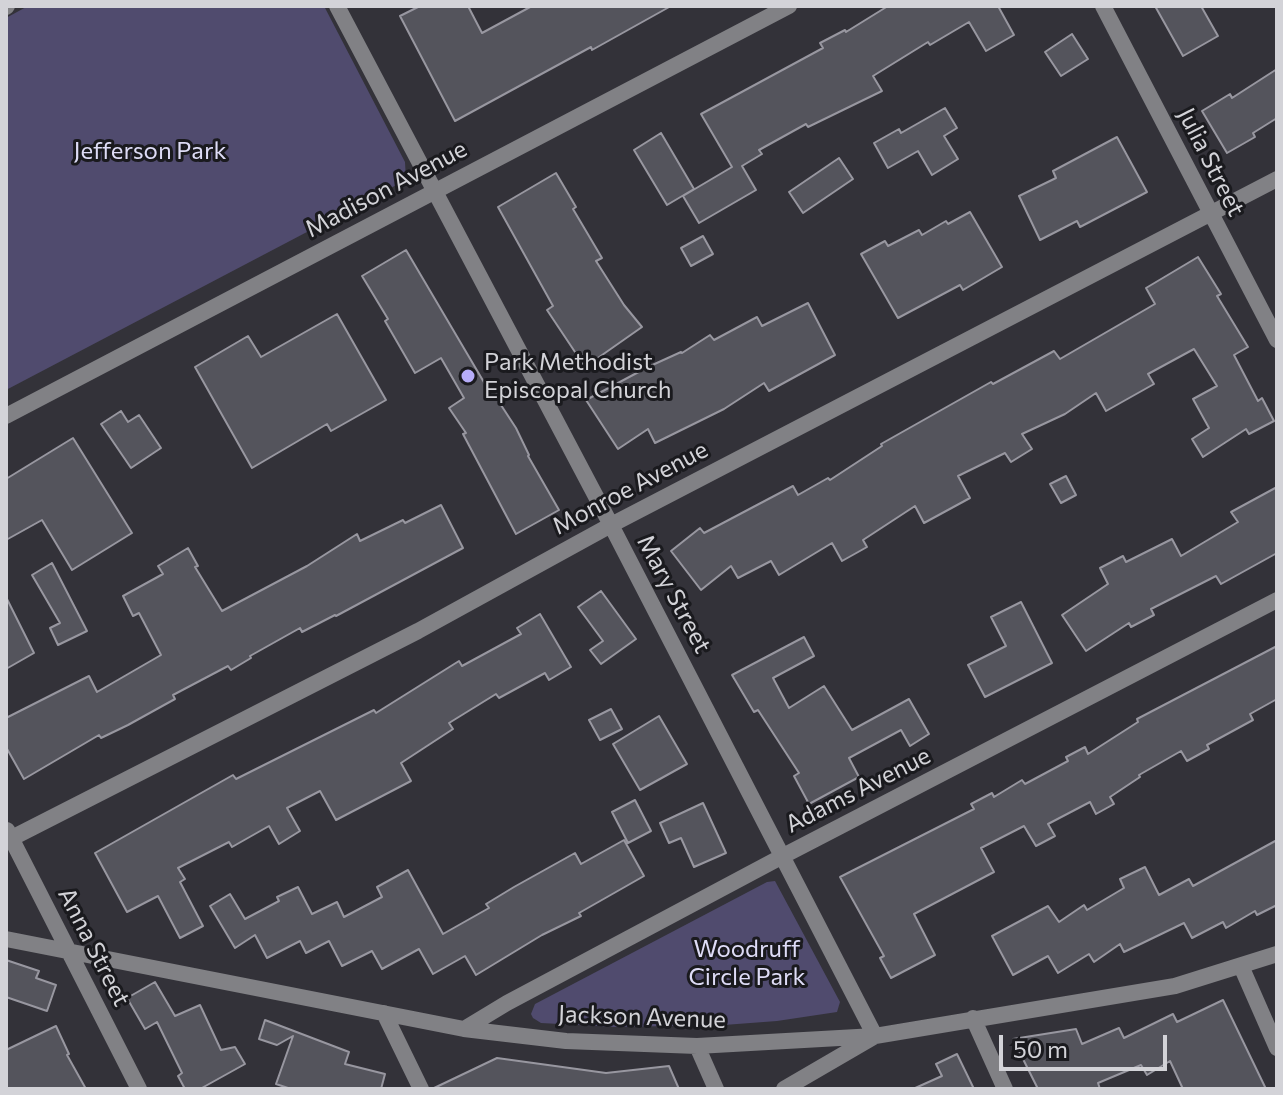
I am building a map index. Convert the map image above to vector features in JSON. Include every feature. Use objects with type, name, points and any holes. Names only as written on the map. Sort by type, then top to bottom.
[{"type":"street","name":"Mary Street","points":[[337,6],[611,525],[875,1036]]},
{"type":"street","name":"Madison Avenue","points":[[6,416],[789,6]]},
{"type":"street","name":"Julia Street","points":[[1103,6],[1277,340]]},
{"type":"street","name":"Monroe Avenue","points":[[8,836],[418,631],[611,525],[1277,179]]},
{"type":"street","name":"Adams Avenue","points":[[464,1029],[783,856],[1277,600]]},
{"type":"street","name":"Anna Street","points":[[8,836],[139,1089]]},
{"type":"street","name":"Jackson Avenue","points":[[6,939],[464,1029],[566,1041],[697,1046],[875,1036],[1175,986],[1277,954]]},
{"type":"street","points":[[1241,966],[1277,1048]]},
{"type":"street","points":[[384,1013],[421,1089]]},
{"type":"street","points":[[973,1018],[1005,1089]]},
{"type":"street","points":[[784,1089],[875,1036]]},
{"type":"street","points":[[697,1046],[716,1089]]},
{"type":"green space","name":"Jefferson Park","points":[[28,6],[324,6],[405,162],[406,180],[6,390],[6,18]]},
{"type":"green space","name":"Woodruff Circle Park","points":[[775,881],[840,1002],[837,1012],[724,1025],[615,1027],[541,1023],[533,1018],[531,1014],[535,1004],[767,882]]},
{"type":"building","points":[[420,6],[468,6],[482,33],[532,6],[671,6],[455,121],[400,16]]},
{"type":"building","points":[[888,6],[998,6],[1014,35],[986,51],[969,22],[930,45],[928,42],[873,76],[882,91],[808,127],[806,124],[759,150],[762,154],[742,166],[756,190],[699,223],[683,196],[732,167],[701,114],[823,48],[820,43],[846,32]]},
{"type":"building","points":[[1155,6],[1201,6],[1218,36],[1183,56]]},
{"type":"building","points":[[1072,34],[1088,59],[1061,76],[1045,52]]},
{"type":"building","points":[[1277,69],[1277,118],[1253,133],[1255,137],[1227,153],[1202,111],[1230,94],[1232,98]]},
{"type":"building","points":[[945,108],[957,128],[944,136],[958,159],[932,175],[918,151],[888,168],[874,143],[899,129],[901,133]]},
{"type":"building","points":[[661,133],[694,189],[667,205],[634,150]]},
{"type":"building","points":[[1117,137],[1147,192],[1080,227],[1077,221],[1040,240],[1019,196],[1056,178],[1053,171]]},
{"type":"building","points":[[839,158],[853,179],[803,213],[789,192]]},
{"type":"building","points":[[556,173],[602,258],[596,261],[642,327],[585,367],[547,310],[553,306],[498,207]]},
{"type":"building","points":[[970,212],[1002,267],[963,290],[960,285],[898,318],[861,254],[885,241],[888,246],[919,230],[922,235]]},
{"type":"building","points":[[703,236],[713,254],[691,266],[681,248]]},
{"type":"building","points":[[406,250],[485,384],[488,381],[501,400],[499,402],[559,510],[516,534],[463,434],[466,433],[449,408],[464,398],[441,358],[415,373],[362,276]]},
{"type":"building","points":[[1198,257],[1248,347],[1234,355],[1258,401],[1262,398],[1274,421],[1249,434],[1246,429],[1203,457],[1192,439],[1209,428],[1193,399],[1217,386],[1194,349],[1148,374],[1154,384],[1106,411],[1096,393],[1065,414],[1022,434],[1032,449],[1011,462],[1005,453],[958,476],[970,498],[924,523],[915,506],[863,540],[867,547],[842,561],[832,543],[779,575],[771,561],[738,578],[731,566],[701,590],[671,551],[700,528],[704,533],[793,486],[798,495],[828,478],[830,480],[881,444],[991,382],[993,384],[1054,351],[1060,359],[1155,304],[1146,288]]},
{"type":"building","points":[[808,303],[835,355],[769,391],[764,383],[724,409],[655,443],[648,429],[618,449],[586,400],[682,353],[710,335],[714,340],[757,317],[762,326]]},
{"type":"building","points":[[337,314],[386,400],[331,431],[327,424],[252,468],[195,367],[248,336],[261,357]]},
{"type":"building","points":[[121,411],[128,422],[139,415],[161,448],[131,468],[101,424]]},
{"type":"building","points":[[73,438],[132,533],[72,570],[42,520],[6,540],[6,479]]},
{"type":"building","points":[[1066,476],[1076,495],[1061,503],[1050,484]]},
{"type":"building","points":[[1277,487],[1277,553],[1221,584],[1216,576],[1151,609],[1154,615],[1131,627],[1129,623],[1086,651],[1062,615],[1108,584],[1100,568],[1123,556],[1126,562],[1172,539],[1181,556],[1238,522],[1231,512]]},
{"type":"building","points":[[441,505],[463,548],[336,616],[302,632],[300,628],[231,670],[228,666],[173,695],[175,699],[101,738],[99,735],[24,779],[6,747],[6,718],[89,676],[97,692],[161,655],[139,613],[133,616],[123,596],[163,574],[158,566],[188,548],[198,566],[195,567],[222,611],[307,566],[357,534],[360,541]]},
{"type":"building","points":[[52,563],[87,631],[58,645],[50,628],[60,623],[32,575]]},
{"type":"building","points":[[601,591],[636,639],[601,664],[590,650],[603,641],[578,607]]},
{"type":"building","points":[[6,597],[34,653],[6,669]]},
{"type":"building","points":[[1021,602],[1052,663],[985,697],[968,665],[1006,646],[991,617]]},
{"type":"building","points":[[540,614],[571,667],[549,680],[545,673],[499,698],[496,694],[449,723],[453,729],[401,763],[411,781],[336,820],[320,791],[287,808],[300,831],[279,844],[269,826],[232,847],[229,842],[178,868],[185,879],[180,882],[203,926],[180,938],[158,896],[127,912],[95,853],[233,775],[236,779],[374,710],[376,713],[459,661],[462,666],[521,634],[517,628]]},
{"type":"building","points":[[804,637],[814,656],[773,678],[789,708],[824,686],[852,730],[909,699],[929,734],[910,746],[901,730],[849,758],[859,777],[809,804],[794,776],[799,773],[758,710],[754,712],[732,675]]},
{"type":"building","points":[[1277,646],[1277,699],[1250,714],[1253,720],[1207,745],[1209,749],[1187,761],[1181,751],[1139,775],[1110,797],[1114,804],[1096,814],[1090,802],[1048,824],[1055,836],[1036,846],[1024,826],[981,848],[994,872],[914,914],[935,955],[891,978],[880,958],[884,956],[840,877],[974,809],[971,804],[992,793],[994,797],[1022,780],[1025,784],[1068,761],[1066,757],[1085,747],[1088,754],[1138,722],[1137,719]]},
{"type":"building","points":[[611,709],[622,729],[600,740],[589,720]]},
{"type":"building","points":[[659,716],[687,764],[640,790],[613,744]]},
{"type":"building","points":[[635,800],[651,831],[628,843],[612,812]]},
{"type":"building","points":[[703,803],[726,853],[694,867],[681,838],[669,843],[660,823]]},
{"type":"building","points":[[624,840],[644,876],[579,913],[581,916],[542,935],[476,975],[465,956],[433,974],[419,949],[382,969],[372,951],[342,966],[329,941],[306,953],[300,941],[267,958],[255,935],[235,948],[210,906],[230,894],[245,919],[298,887],[312,914],[337,902],[344,917],[382,897],[377,887],[408,870],[443,934],[489,908],[486,904],[575,853],[581,864]]},
{"type":"building","points":[[1277,840],[1277,905],[1257,915],[1255,911],[1226,928],[1223,922],[1192,938],[1184,923],[1124,952],[1120,944],[1094,962],[1089,954],[1058,973],[1048,956],[1013,975],[992,936],[1048,906],[1059,922],[1084,905],[1087,910],[1124,888],[1120,879],[1145,867],[1159,895],[1189,879],[1193,886]]},
{"type":"building","points":[[6,960],[39,971],[36,978],[56,985],[47,1011],[6,997]]},
{"type":"building","points":[[155,982],[175,1016],[200,1005],[221,1050],[235,1047],[245,1064],[200,1089],[185,1089],[178,1076],[182,1073],[157,1022],[145,1029],[127,998]]},
{"type":"building","points":[[1223,1000],[1266,1089],[1183,1089],[1170,1061],[1147,1075],[1141,1065],[1098,1083],[1100,1089],[1038,1089],[1013,1039],[1076,1029],[1082,1044],[1119,1028],[1124,1038],[1173,1014],[1177,1022]]},
{"type":"building","points":[[265,1020],[349,1052],[345,1064],[385,1074],[381,1089],[291,1089],[276,1084],[293,1036],[277,1045],[259,1039]]},
{"type":"building","points":[[56,1026],[67,1055],[86,1089],[6,1089],[6,1050]]},
{"type":"building","points":[[957,1054],[974,1089],[913,1089],[942,1076],[936,1064]]},
{"type":"building","points":[[497,1058],[606,1073],[669,1066],[679,1089],[432,1089]]},
{"type":"place","name":"Park Methodist Episcopal Church","points":[[468,376]]}]
